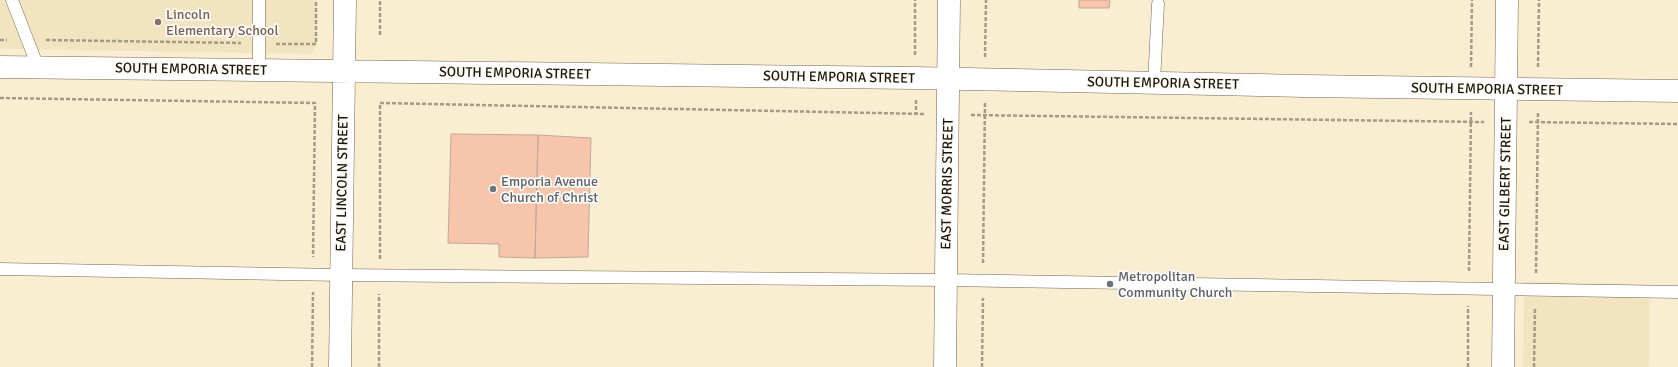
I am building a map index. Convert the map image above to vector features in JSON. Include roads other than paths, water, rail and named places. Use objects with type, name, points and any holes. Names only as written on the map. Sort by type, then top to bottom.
[{"type":"street","name":"EAST LINCOLN STREET","points":[[340,367],[345,0]]},
{"type":"street","name":"EAST MORRIS STREET","points":[[945,367],[949,0]]},
{"type":"street","name":"EAST GILBERT STREET","points":[[1503,367],[1507,0]]},
{"type":"street","name":"SOUTH EMPORIA STREET","points":[[0,67],[344,70],[1538,90],[1678,91]]},
{"type":"lane","points":[[12,0],[38,67]]},
{"type":"lane","points":[[259,0],[259,69]]},
{"type":"lane","points":[[1154,83],[1158,4]]},
{"type":"lane","points":[[0,269],[341,275],[946,280],[1678,292]]},
{"type":"place","name":"Lincoln Elementary School","points":[[158,22]]},
{"type":"place","name":"Emporia Avenue Church of Christ","points":[[493,189]]},
{"type":"place","name":"Metropolitan Community Church","points":[[1110,284]]}]
